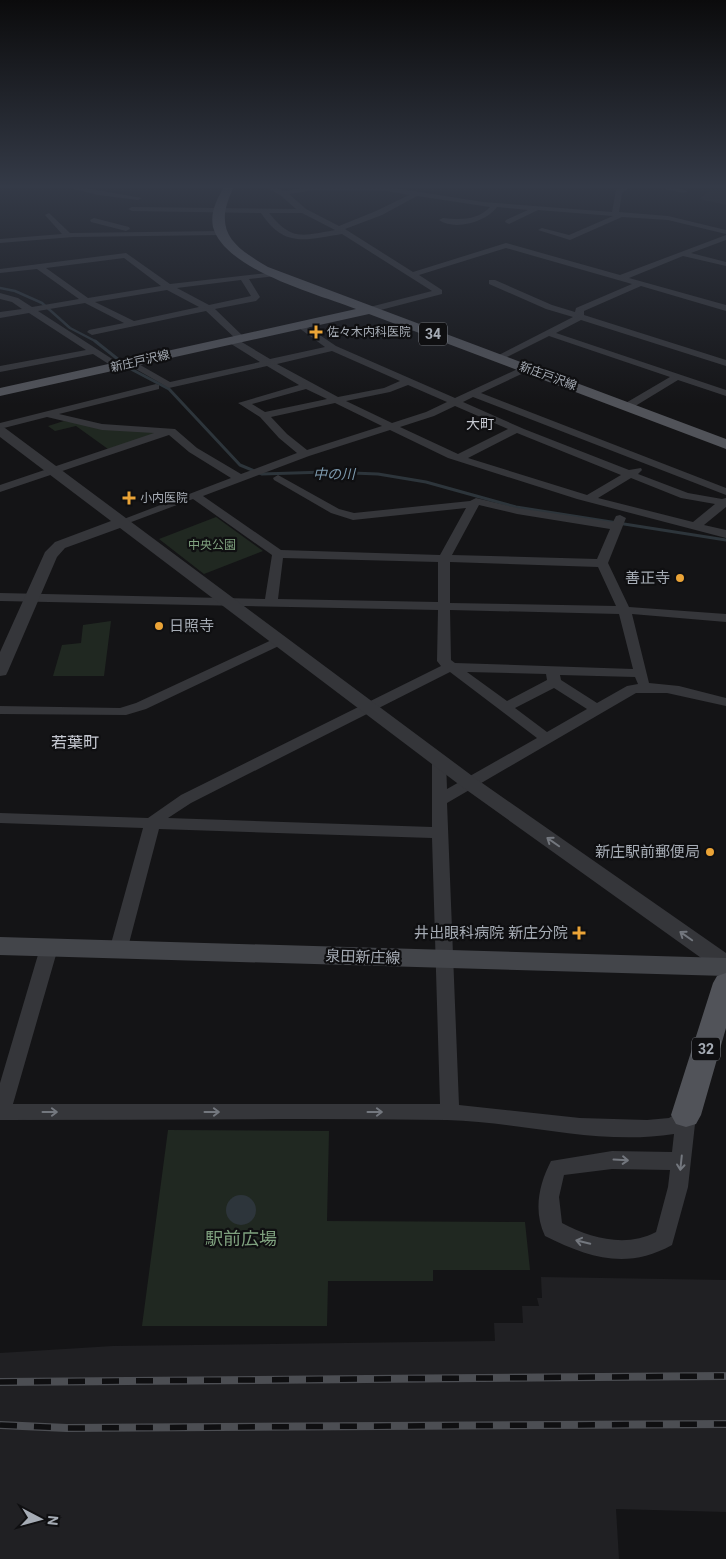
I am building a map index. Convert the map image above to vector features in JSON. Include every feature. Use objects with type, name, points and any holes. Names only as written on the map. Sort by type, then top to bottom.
[{"type":"main road","name":"新庄戸沢線","points":[[249,260],[273,274],[726,444]]},
{"type":"main road","name":"新庄戸沢線","points":[[0,392],[368,310]]},
{"type":"main road","name":"泉田新庄線","points":[[0,946],[118,951],[726,966]]},
{"type":"main road","name":"32","points":[[686,1115],[726,983]]},
{"type":"street","points":[[0,271],[55,260]]},
{"type":"street","points":[[142,260],[168,287],[209,309],[236,339],[265,362],[307,386],[389,427],[459,458],[590,499],[619,520]]},
{"type":"street","points":[[368,310],[439,292],[387,260]]},
{"type":"street","points":[[411,275],[465,260]]},
{"type":"street","points":[[555,260],[726,308]]},
{"type":"street","points":[[620,278],[667,260]]},
{"type":"street","points":[[707,260],[726,264]]},
{"type":"street","points":[[39,263],[85,300],[134,324]]},
{"type":"street","points":[[0,316],[168,287],[273,274]]},
{"type":"street","points":[[92,332],[209,309],[256,297],[244,278]]},
{"type":"street","points":[[492,282],[549,307],[726,363]]},
{"type":"street","points":[[580,317],[579,310],[642,283]]},
{"type":"street","points":[[0,296],[15,300],[32,309],[93,351],[169,385],[333,348]]},
{"type":"street","points":[[713,304],[726,298]]},
{"type":"street","points":[[498,358],[580,317]]},
{"type":"street","points":[[302,326],[333,348],[454,403],[519,430],[685,496],[726,500]]},
{"type":"street","points":[[548,333],[726,393]]},
{"type":"street","points":[[0,369],[93,351]]},
{"type":"street","points":[[0,671],[50,555],[60,545],[306,454],[389,427],[454,403],[527,368]]},
{"type":"street","points":[[628,406],[677,377]]},
{"type":"street","points":[[264,415],[387,390],[407,382]]},
{"type":"street","points":[[306,454],[283,436],[264,415],[242,404],[307,386]]},
{"type":"street","points":[[0,426],[156,387]]},
{"type":"street","points":[[474,394],[649,463],[726,500]]},
{"type":"street","points":[[45,414],[102,427],[171,431],[193,450],[246,477]]},
{"type":"street","points":[[459,458],[543,420]]},
{"type":"street","points":[[0,431],[224,601],[468,782],[726,966]]},
{"type":"street","points":[[0,489],[171,431]]},
{"type":"street","points":[[590,499],[649,463]]},
{"type":"street","points":[[278,478],[335,511],[353,517],[474,504],[476,501],[517,511],[694,527],[726,534]]},
{"type":"street","points":[[194,496],[278,554],[602,563]]},
{"type":"street","points":[[694,527],[726,500]]},
{"type":"street","points":[[474,504],[444,558],[444,661],[449,667],[546,738]]},
{"type":"street","points":[[619,520],[602,563],[624,610],[642,680]]},
{"type":"street","points":[[271,601],[278,554]]},
{"type":"street","points":[[0,597],[271,601],[624,610],[726,618]]},
{"type":"street","points":[[0,710],[121,712],[141,706],[278,641]]},
{"type":"street","points":[[118,951],[153,822],[186,798],[449,667],[553,676],[642,680],[657,687],[726,702]]},
{"type":"street","points":[[505,708],[553,676]]},
{"type":"street","points":[[553,676],[597,709]]},
{"type":"street","points":[[440,800],[468,782],[632,689],[642,680]]},
{"type":"street","points":[[440,760],[440,833],[450,1112]]},
{"type":"street","points":[[0,818],[440,833]]},
{"type":"street","points":[[49,948],[0,1112],[450,1112],[580,1126],[646,1128],[673,1126],[686,1115]]},
{"type":"street","points":[[681,1161],[612,1160],[558,1167],[550,1182],[549,1204],[552,1229],[571,1239],[632,1251],[653,1247],[665,1238],[673,1213],[681,1161],[686,1115]]},
{"type":"shaded area","points":[[241,1195],[252,1199],[256,1210],[252,1221],[241,1225],[230,1221],[226,1210],[230,1199]]},
{"type":"shaded area","points":[[541,1277],[726,1280],[726,1512],[616,1509],[619,1559],[0,1559],[0,1353],[113,1346],[495,1341],[494,1323],[523,1323],[522,1306],[539,1306],[537,1298],[542,1298]]},
{"type":"green space","points":[[64,421],[159,433],[108,449],[76,426],[55,431],[48,426]]},
{"type":"green space","name":"中央公園","points":[[216,517],[263,551],[204,574],[159,539]]},
{"type":"green space","points":[[111,621],[104,676],[53,676],[62,645],[81,643],[83,625]]},
{"type":"green space","name":"駅前広場","points":[[168,1130],[329,1131],[327,1221],[525,1222],[530,1270],[433,1270],[433,1281],[328,1281],[327,1326],[142,1326]]},
{"type":"waterway","name":"中の川","points":[[0,288],[15,291],[42,303],[70,328],[97,342]]},
{"type":"waterway","name":"中の川","points":[[95,341],[129,368],[169,389],[240,465],[262,474],[326,472],[378,474],[426,482],[516,507],[726,540]]},
{"type":"railway","points":[[0,1382],[724,1376]]},
{"type":"railway","points":[[0,1425],[67,1428],[726,1424]]},
{"type":"place","name":"佐々木内科医院","points":[[316,332]]},
{"type":"place","name":"小内医院","points":[[129,498]]},
{"type":"place","name":"善正寺","points":[[680,578]]},
{"type":"place","name":"日照寺","points":[[159,626]]},
{"type":"place","name":"新庄駅前郵便局","points":[[710,852]]},
{"type":"place","name":"井出眼科病院 新庄分院","points":[[579,933]]},
{"type":"district","name":"大町","points":[[480,424]]},
{"type":"district","name":"若葉町","points":[[75,742]]}]
